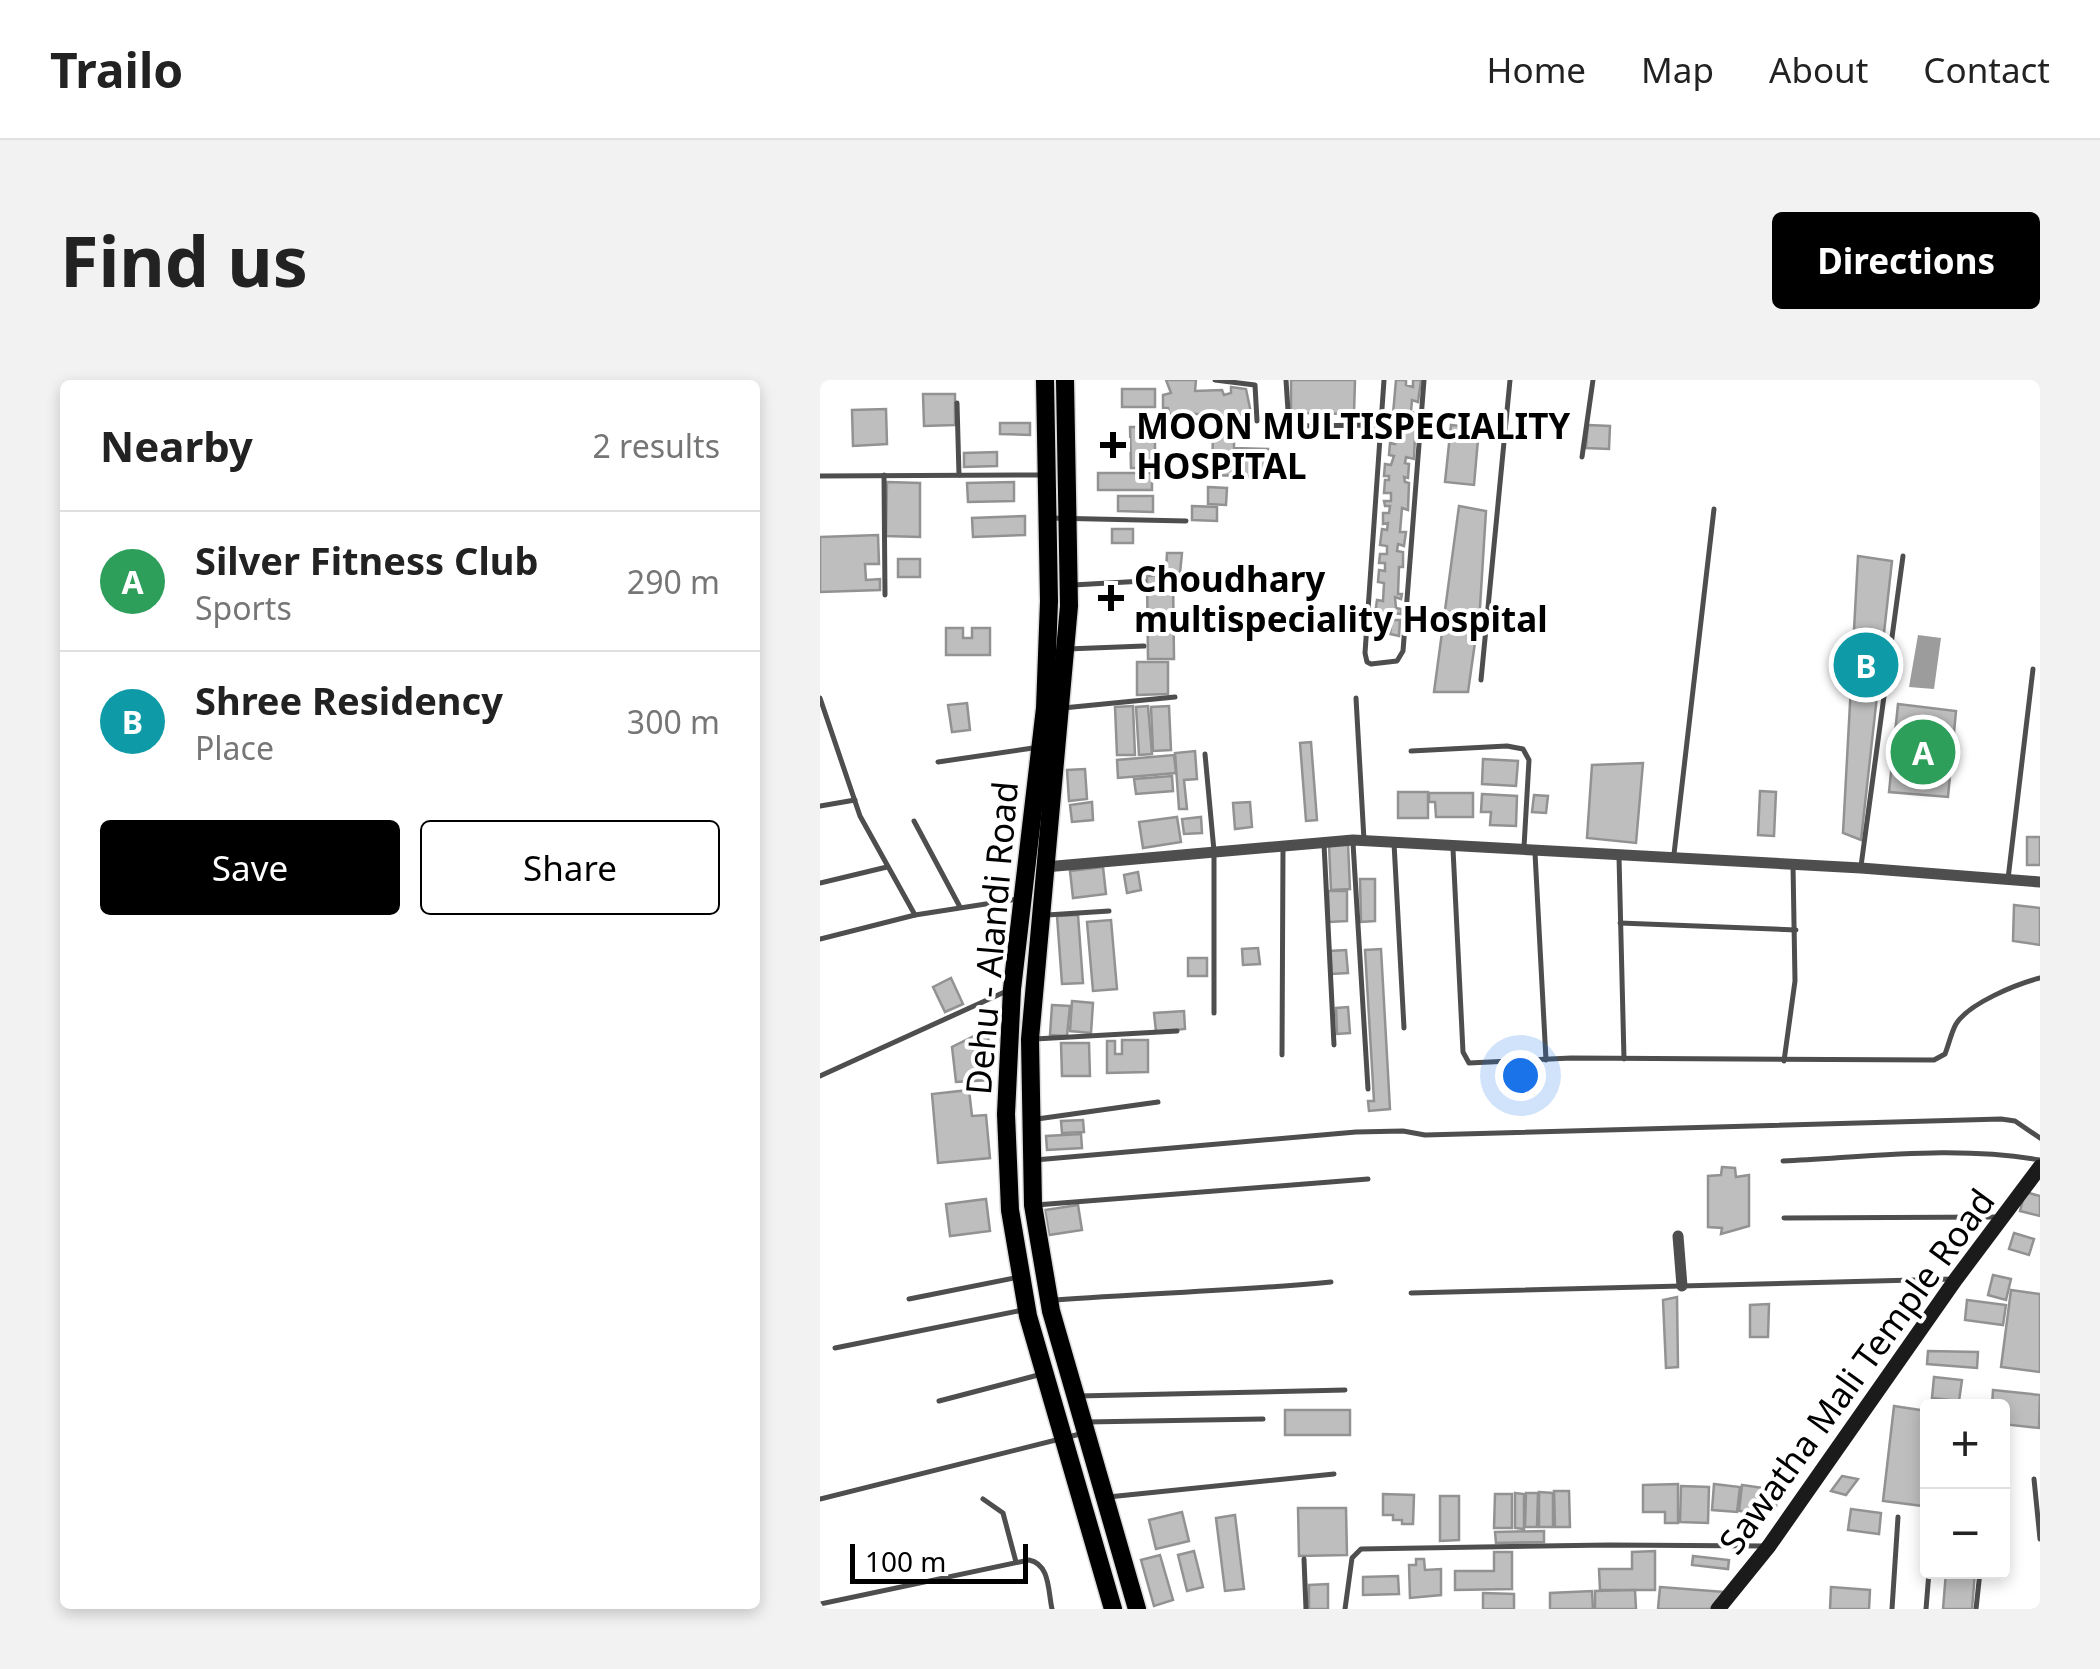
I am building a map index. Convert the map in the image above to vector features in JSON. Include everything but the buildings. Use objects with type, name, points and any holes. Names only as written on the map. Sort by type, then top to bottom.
[{"type":"main road","name":"Dehu - Alandi Road","points":[[1044,380],[1050,746],[1037,868],[1040,916],[1030,1039],[1033,1206],[1048,1300],[1137,1609]]},
{"type":"main road","name":"Dehu - Alandi Road","points":[[1050,746],[1061,708],[1069,586],[1066,380]]},
{"type":"main road","name":"Dehu - Alandi Road","points":[[1037,868],[1025,898],[1012,989],[1006,1114],[1010,1210],[1027,1310],[1113,1609]]},
{"type":"street","points":[[1037,868],[1283,844],[1358,841],[1861,868],[2040,882]]},
{"type":"street","name":"Sawatha Mali Temple Road","points":[[1718,1609],[1768,1546],[2040,1163]]},
{"type":"street","points":[[1678,1236],[1682,1286]]},
{"type":"lane","points":[[1215,380],[1255,385],[1257,421]]},
{"type":"lane","points":[[1286,380],[1290,426],[1382,425]]},
{"type":"lane","points":[[1384,380],[1365,653],[1371,664],[1397,661],[1403,650],[1424,380]]},
{"type":"lane","points":[[1481,680],[1510,380]]},
{"type":"lane","points":[[1582,457],[1593,380]]},
{"type":"lane","points":[[958,404],[960,475]]},
{"type":"lane","points":[[884,475],[885,596]]},
{"type":"lane","points":[[820,476],[1048,476]]},
{"type":"lane","points":[[1673,858],[1714,510]]},
{"type":"lane","points":[[1048,518],[1186,521]]},
{"type":"lane","points":[[1861,868],[1903,556]]},
{"type":"lane","points":[[1069,586],[1144,581]]},
{"type":"lane","points":[[1066,649],[1144,646]]},
{"type":"lane","points":[[2008,880],[2033,668]]},
{"type":"lane","points":[[1061,708],[1175,697]]},
{"type":"lane","points":[[820,698],[856,800],[887,867],[915,915]]},
{"type":"lane","points":[[1356,698],[1368,1089]]},
{"type":"lane","points":[[938,762],[1050,746]]},
{"type":"lane","points":[[1411,751],[1507,746],[1523,749],[1530,760],[1530,850],[1546,1060]]},
{"type":"lane","points":[[1206,754],[1214,851],[1214,1013]]},
{"type":"lane","points":[[820,806],[856,800]]},
{"type":"lane","points":[[914,822],[961,908]]},
{"type":"lane","points":[[1324,841],[1334,1046]]},
{"type":"lane","points":[[1394,842],[1404,1028]]},
{"type":"lane","points":[[1282,1055],[1283,844]]},
{"type":"lane","points":[[1453,846],[1464,1060],[1478,1064],[1546,1060],[1940,1058],[1954,1026],[1964,1015],[2018,984],[2040,978]]},
{"type":"lane","points":[[1619,855],[1624,1059]]},
{"type":"lane","points":[[1784,1060],[1794,982],[1793,864]]},
{"type":"lane","points":[[820,883],[887,867]]},
{"type":"lane","points":[[820,939],[915,915],[1025,898]]},
{"type":"lane","points":[[1040,916],[1109,911]]},
{"type":"lane","points":[[1620,923],[1796,930]]},
{"type":"lane","points":[[820,1076],[1012,989]]},
{"type":"lane","points":[[1030,1039],[1177,1031]]},
{"type":"lane","points":[[1030,1120],[1158,1102]]},
{"type":"lane","points":[[1031,1161],[1356,1132],[1425,1136],[2001,1119],[2015,1121],[2040,1138]]},
{"type":"lane","points":[[1784,1162],[1998,1153],[2040,1163]]},
{"type":"lane","points":[[1033,1206],[1368,1179]]},
{"type":"lane","points":[[1784,1218],[2003,1217]]},
{"type":"lane","points":[[909,1299],[1020,1277]]},
{"type":"lane","points":[[1411,1293],[1956,1279]]},
{"type":"lane","points":[[1048,1300],[1206,1289],[1256,1290],[1331,1282]]},
{"type":"lane","points":[[835,1348],[1027,1310]]},
{"type":"lane","points":[[939,1401],[1044,1373]]},
{"type":"lane","points":[[1074,1396],[1344,1390]]},
{"type":"lane","points":[[820,1499],[1064,1438],[1084,1427],[1263,1419]]},
{"type":"lane","points":[[1104,1498],[1334,1474]]},
{"type":"lane","points":[[2034,1478],[2040,1540]]},
{"type":"lane","points":[[983,1499],[1003,1512],[1016,1562]]},
{"type":"lane","points":[[1892,1609],[1898,1517]]},
{"type":"lane","points":[[1345,1609],[1352,1558],[1361,1550],[1768,1546]]},
{"type":"lane","points":[[1304,1559],[1306,1609]]},
{"type":"lane","points":[[820,1604],[1029,1560],[1041,1564],[1052,1609]]},
{"type":"lane","points":[[1926,1609],[1929,1579]]},
{"type":"lane","points":[[1976,1609],[1979,1579]]},
{"type":"shaded area","points":[[1918,635],[1941,638],[1934,689],[1909,687]]},
{"type":"place","name":"MOON MULTISPECIALITY HOSPITAL","points":[[1113,445]]},
{"type":"place","name":"Choudhary multispeciality Hospital","points":[[1111,598]]},
{"type":"place","name":"Shree Residency","points":[[1866,665]]},
{"type":"place","name":"Silver Fitness Club","points":[[1923,752]]}]
